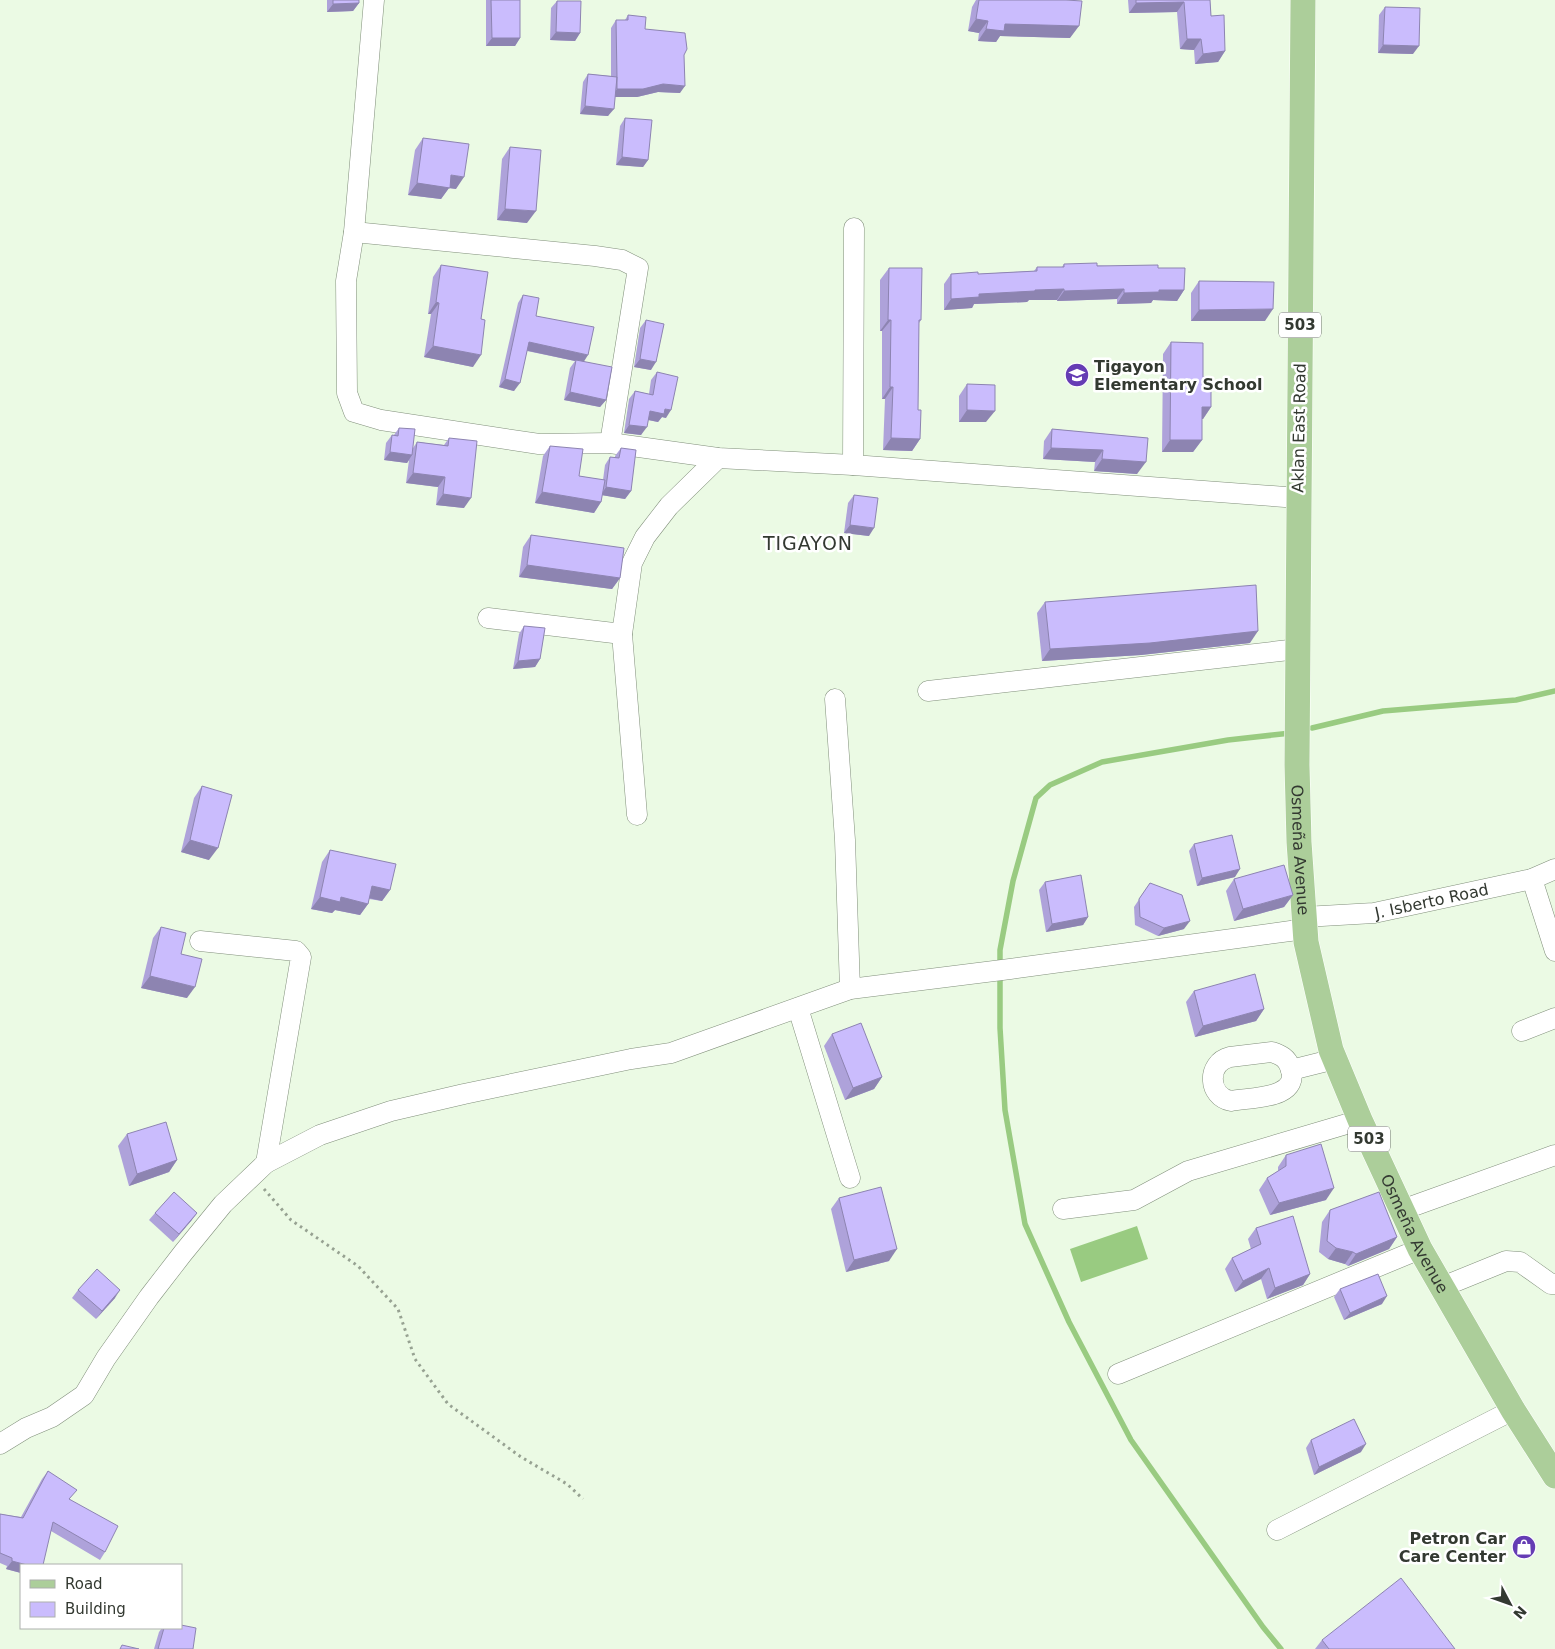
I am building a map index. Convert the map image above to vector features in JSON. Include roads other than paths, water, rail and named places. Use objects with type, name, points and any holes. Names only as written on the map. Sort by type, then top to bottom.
[{"type":"main road","name":"Aklan East Road","points":[[1297,765],[1303,0]]},
{"type":"main road","name":"Osmeña Avenue","points":[[1297,765],[1298,842],[1306,942],[1335,1059],[1360,1120],[1420,1249],[1513,1410],[1555,1476]]},
{"type":"street","points":[[374,0],[354,232],[346,281],[347,393],[354,412],[381,420],[540,444],[610,443],[718,458],[853,465],[1298,498]]},
{"type":"street","points":[[853,465],[854,228]]},
{"type":"street","points":[[354,232],[595,256],[622,260],[638,268],[610,443]]},
{"type":"street","points":[[637,816],[622,634],[632,563],[645,537],[669,506],[718,458]]},
{"type":"street","points":[[488,618],[622,634]]},
{"type":"street","points":[[928,691],[1298,649]]},
{"type":"street","points":[[836,698],[845,840],[850,989]]},
{"type":"street","name":"J. Isberto Road","points":[[0,1444],[26,1428],[52,1417],[84,1396],[106,1358],[183,1253],[223,1204],[259,1170],[320,1135],[391,1111],[631,1059],[671,1053],[850,989],[1010,969],[1374,913],[1532,879],[1555,869]]},
{"type":"street","points":[[1532,879],[1555,951]]},
{"type":"street","points":[[200,941],[296,951],[301,957],[259,1170]]},
{"type":"street","points":[[798,1008],[850,1178]]},
{"type":"street","points":[[1522,1032],[1555,1018]]},
{"type":"street","points":[[1291,1070],[1335,1059]]},
{"type":"street","points":[[1063,1209],[1134,1200],[1188,1171],[1360,1120]]},
{"type":"street","points":[[1402,1210],[1555,1155]]},
{"type":"street","points":[[1118,1374],[1420,1249]]},
{"type":"street","points":[[1442,1287],[1506,1261],[1520,1262],[1551,1284],[1555,1284]]},
{"type":"street","points":[[1277,1530],[1513,1410]]},
{"type":"waterway","points":[[1312,728],[1383,711],[1516,700],[1555,691]]},
{"type":"waterway","points":[[1281,1649],[1263,1627],[1131,1440],[1069,1322],[1025,1224],[1005,1110],[1000,1028],[1000,950],[1013,881],[1036,798],[1050,785],[1102,762],[1228,740],[1291,733]]},
{"type":"place","name":"Tigayon Elementary School","points":[[1077,375]]},
{"type":"place","name":"Petron Car Care Center","points":[[1524,1547]]},
{"type":"district","name":"TIGAYON","points":[[808,543]]}]
